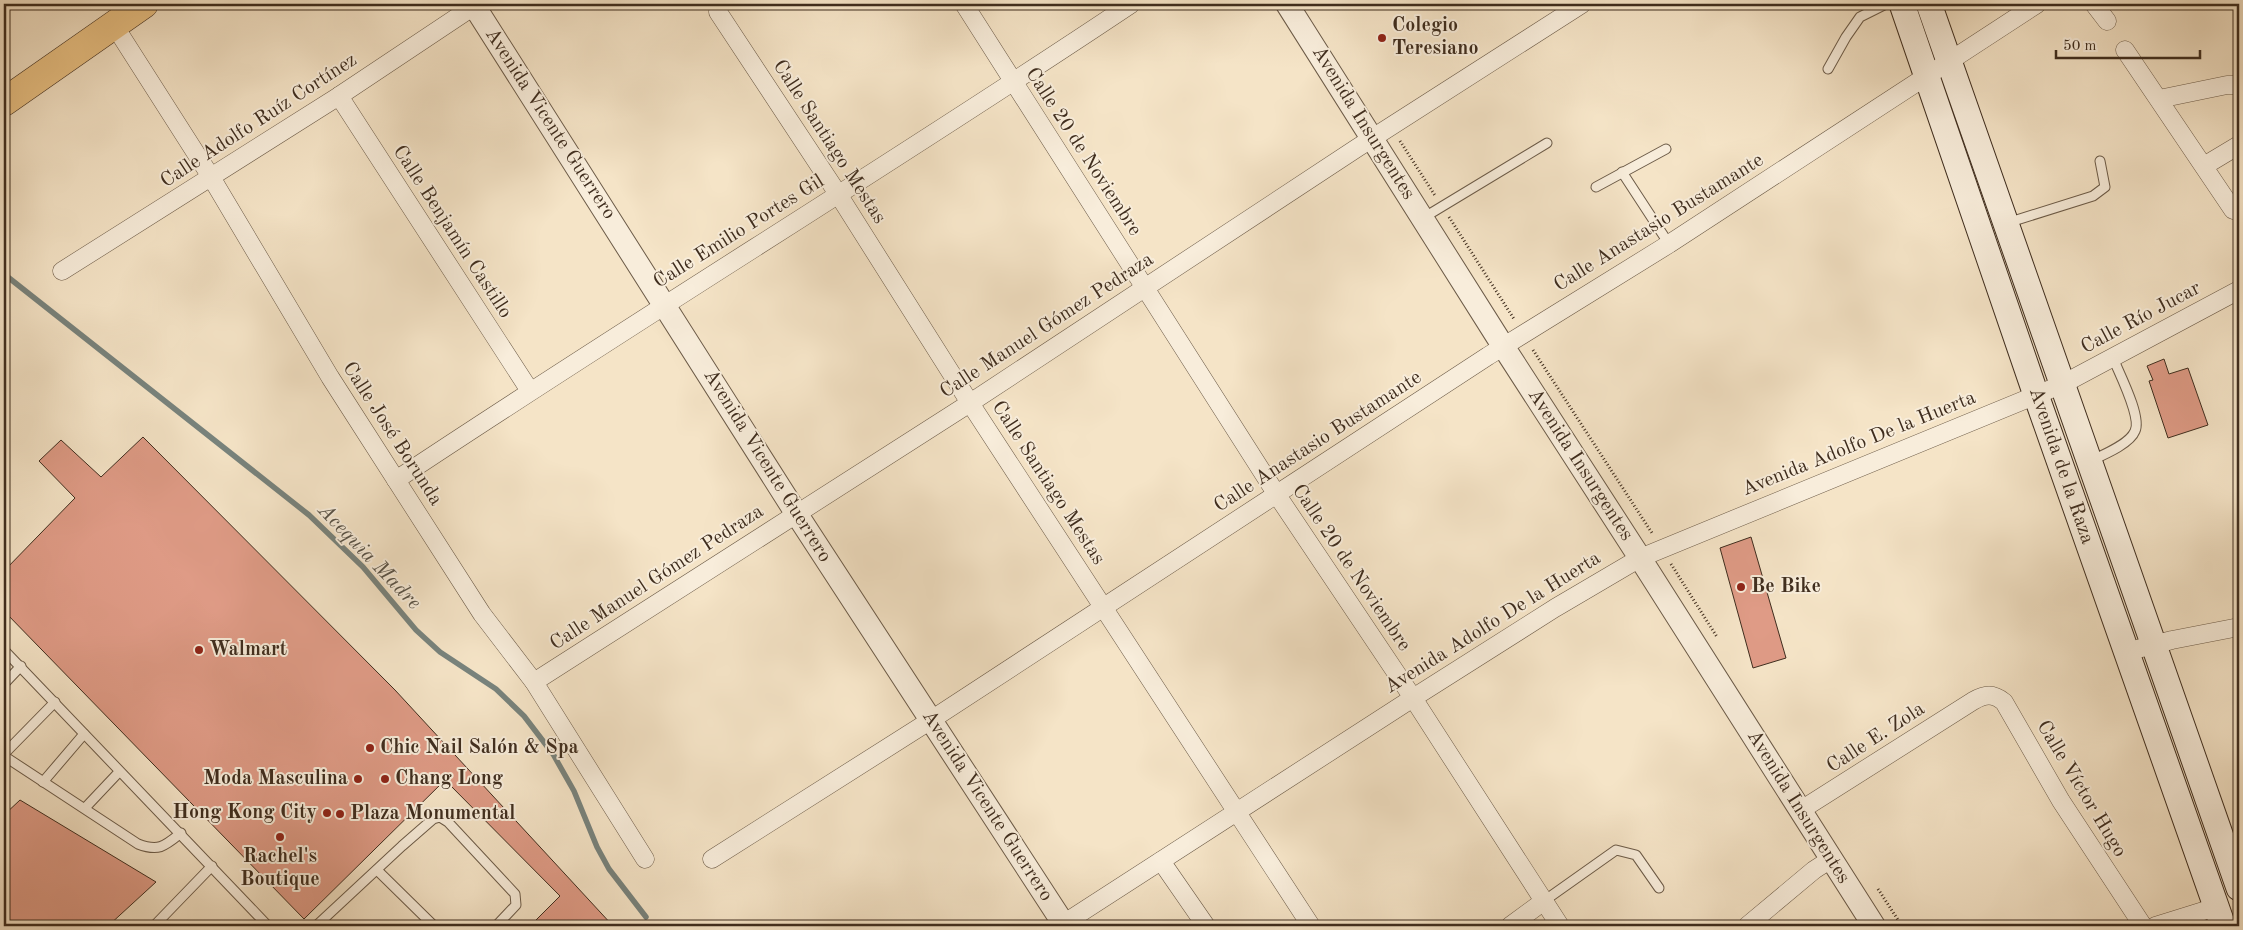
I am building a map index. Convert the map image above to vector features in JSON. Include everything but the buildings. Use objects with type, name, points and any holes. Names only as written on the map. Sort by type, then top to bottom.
[{"type":"main road","points":[[4,102],[144,4]]},
{"type":"main road","name":"Avenida de la Raza","points":[[1902,4],[2036,395],[2219,917]]},
{"type":"main road","name":"Avenida de la Raza","points":[[1928,4],[2239,888]]},
{"type":"street","name":"Calle Adolfo Ruíz Cortínez","points":[[62,271],[339,96],[474,4]]},
{"type":"street","name":"Avenida Vicente Guerrero","points":[[474,4],[796,513],[1063,926]]},
{"type":"street","name":"Calle 20 de Noviembre","points":[[964,4],[1277,495],[1560,926]]},
{"type":"street","name":"Calle Emilio Portes Gil","points":[[396,480],[665,304],[1013,83],[1131,4]]},
{"type":"street","name":"Avenida Insurgentes","points":[[1287,4],[1382,133],[1423,218],[1874,926]]},
{"type":"street","name":"Calle Manuel Gómez Pedraza","points":[[534,682],[970,403],[1582,4]]},
{"type":"street","name":"Calle Anastasio Bustamante","points":[[712,859],[931,720],[1503,346],[1669,244],[2036,4]]},
{"type":"street","points":[[2094,4],[2107,21]]},
{"type":"street","name":"Calle Santiago Mestas","points":[[718,12],[838,194],[970,403],[1311,926]]},
{"type":"street","name":"Calle José Borunda","points":[[114,25],[211,177],[330,376],[396,480],[482,614],[534,682],[645,859]]},
{"type":"street","points":[[2125,50],[2233,210]]},
{"type":"street","points":[[2159,99],[2228,85],[2239,85]]},
{"type":"street","name":"Calle Benjamín Castillo","points":[[339,96],[530,391]]},
{"type":"street","points":[[2204,166],[2239,145]]},
{"type":"street","name":"Calle Río Jucar","points":[[2063,384],[2239,290]]},
{"type":"street","name":"Avenida Adolfo De la Huerta","points":[[1063,926],[1412,698],[1555,608],[1640,558],[2063,384]]},
{"type":"street","points":[[2126,652],[2153,644],[2239,627]]},
{"type":"street","name":"Calle Víctor Hugo","points":[[1973,700],[1990,695],[1998,697],[2004,702],[2061,801],[2143,926]]},
{"type":"street","name":"Calle E. Zola","points":[[1801,810],[1973,700]]},
{"type":"street","points":[[1747,926],[1814,870],[1831,859]]},
{"type":"street","points":[[1161,861],[1206,926]]},
{"type":"street","points":[[1510,926],[1544,901]]},
{"type":"street","points":[[2154,926],[2219,917]]},
{"type":"lane","points":[[1828,69],[1860,17],[1886,4]]},
{"type":"lane","points":[[1423,218],[1547,143]]},
{"type":"lane","points":[[1596,187],[1666,149]]},
{"type":"lane","points":[[2005,224],[2093,196],[2105,187],[2100,161]]},
{"type":"lane","points":[[1622,172],[1669,244]]},
{"type":"lane","points":[[2090,461],[2124,443],[2136,430],[2137,419],[2113,358]]},
{"type":"lane","points":[[4,650],[268,926]]},
{"type":"lane","points":[[4,684],[20,666]]},
{"type":"lane","points":[[55,702],[4,755],[138,844],[152,849],[165,846],[181,833]]},
{"type":"lane","points":[[43,782],[84,734]]},
{"type":"lane","points":[[85,808],[119,772]]},
{"type":"lane","points":[[316,926],[433,819],[440,817],[448,822],[515,894],[516,905],[496,926]]},
{"type":"lane","points":[[1544,901],[1616,850],[1636,855],[1659,888]]},
{"type":"lane","points":[[154,926],[212,866]]},
{"type":"lane","points":[[377,870],[434,926]]},
{"type":"path","points":[[1382,133],[1442,206],[1719,640]]},
{"type":"path","points":[[1876,886],[1902,926]]},
{"type":"waterway","name":"Acequia Madre","points":[[4,274],[309,515],[363,567],[416,630],[440,652],[496,689],[524,716],[553,754],[574,791],[597,847],[609,869],[646,917]]},
{"type":"place","name":"Colegio Teresiano","points":[[1382,38]]},
{"type":"place","name":"Be Bike","points":[[1741,587]]},
{"type":"place","name":"Walmart","points":[[199,650]]},
{"type":"place","name":"Chic Nail Salón & Spa","points":[[370,748]]},
{"type":"place","name":"Moda Masculina","points":[[358,779]]},
{"type":"place","name":"Chang Long","points":[[385,779]]},
{"type":"place","name":"Hong Kong City","points":[[327,813]]},
{"type":"place","name":"Plaza Monumental","points":[[340,814]]},
{"type":"place","name":"Rachel's Boutique","points":[[280,837]]}]
